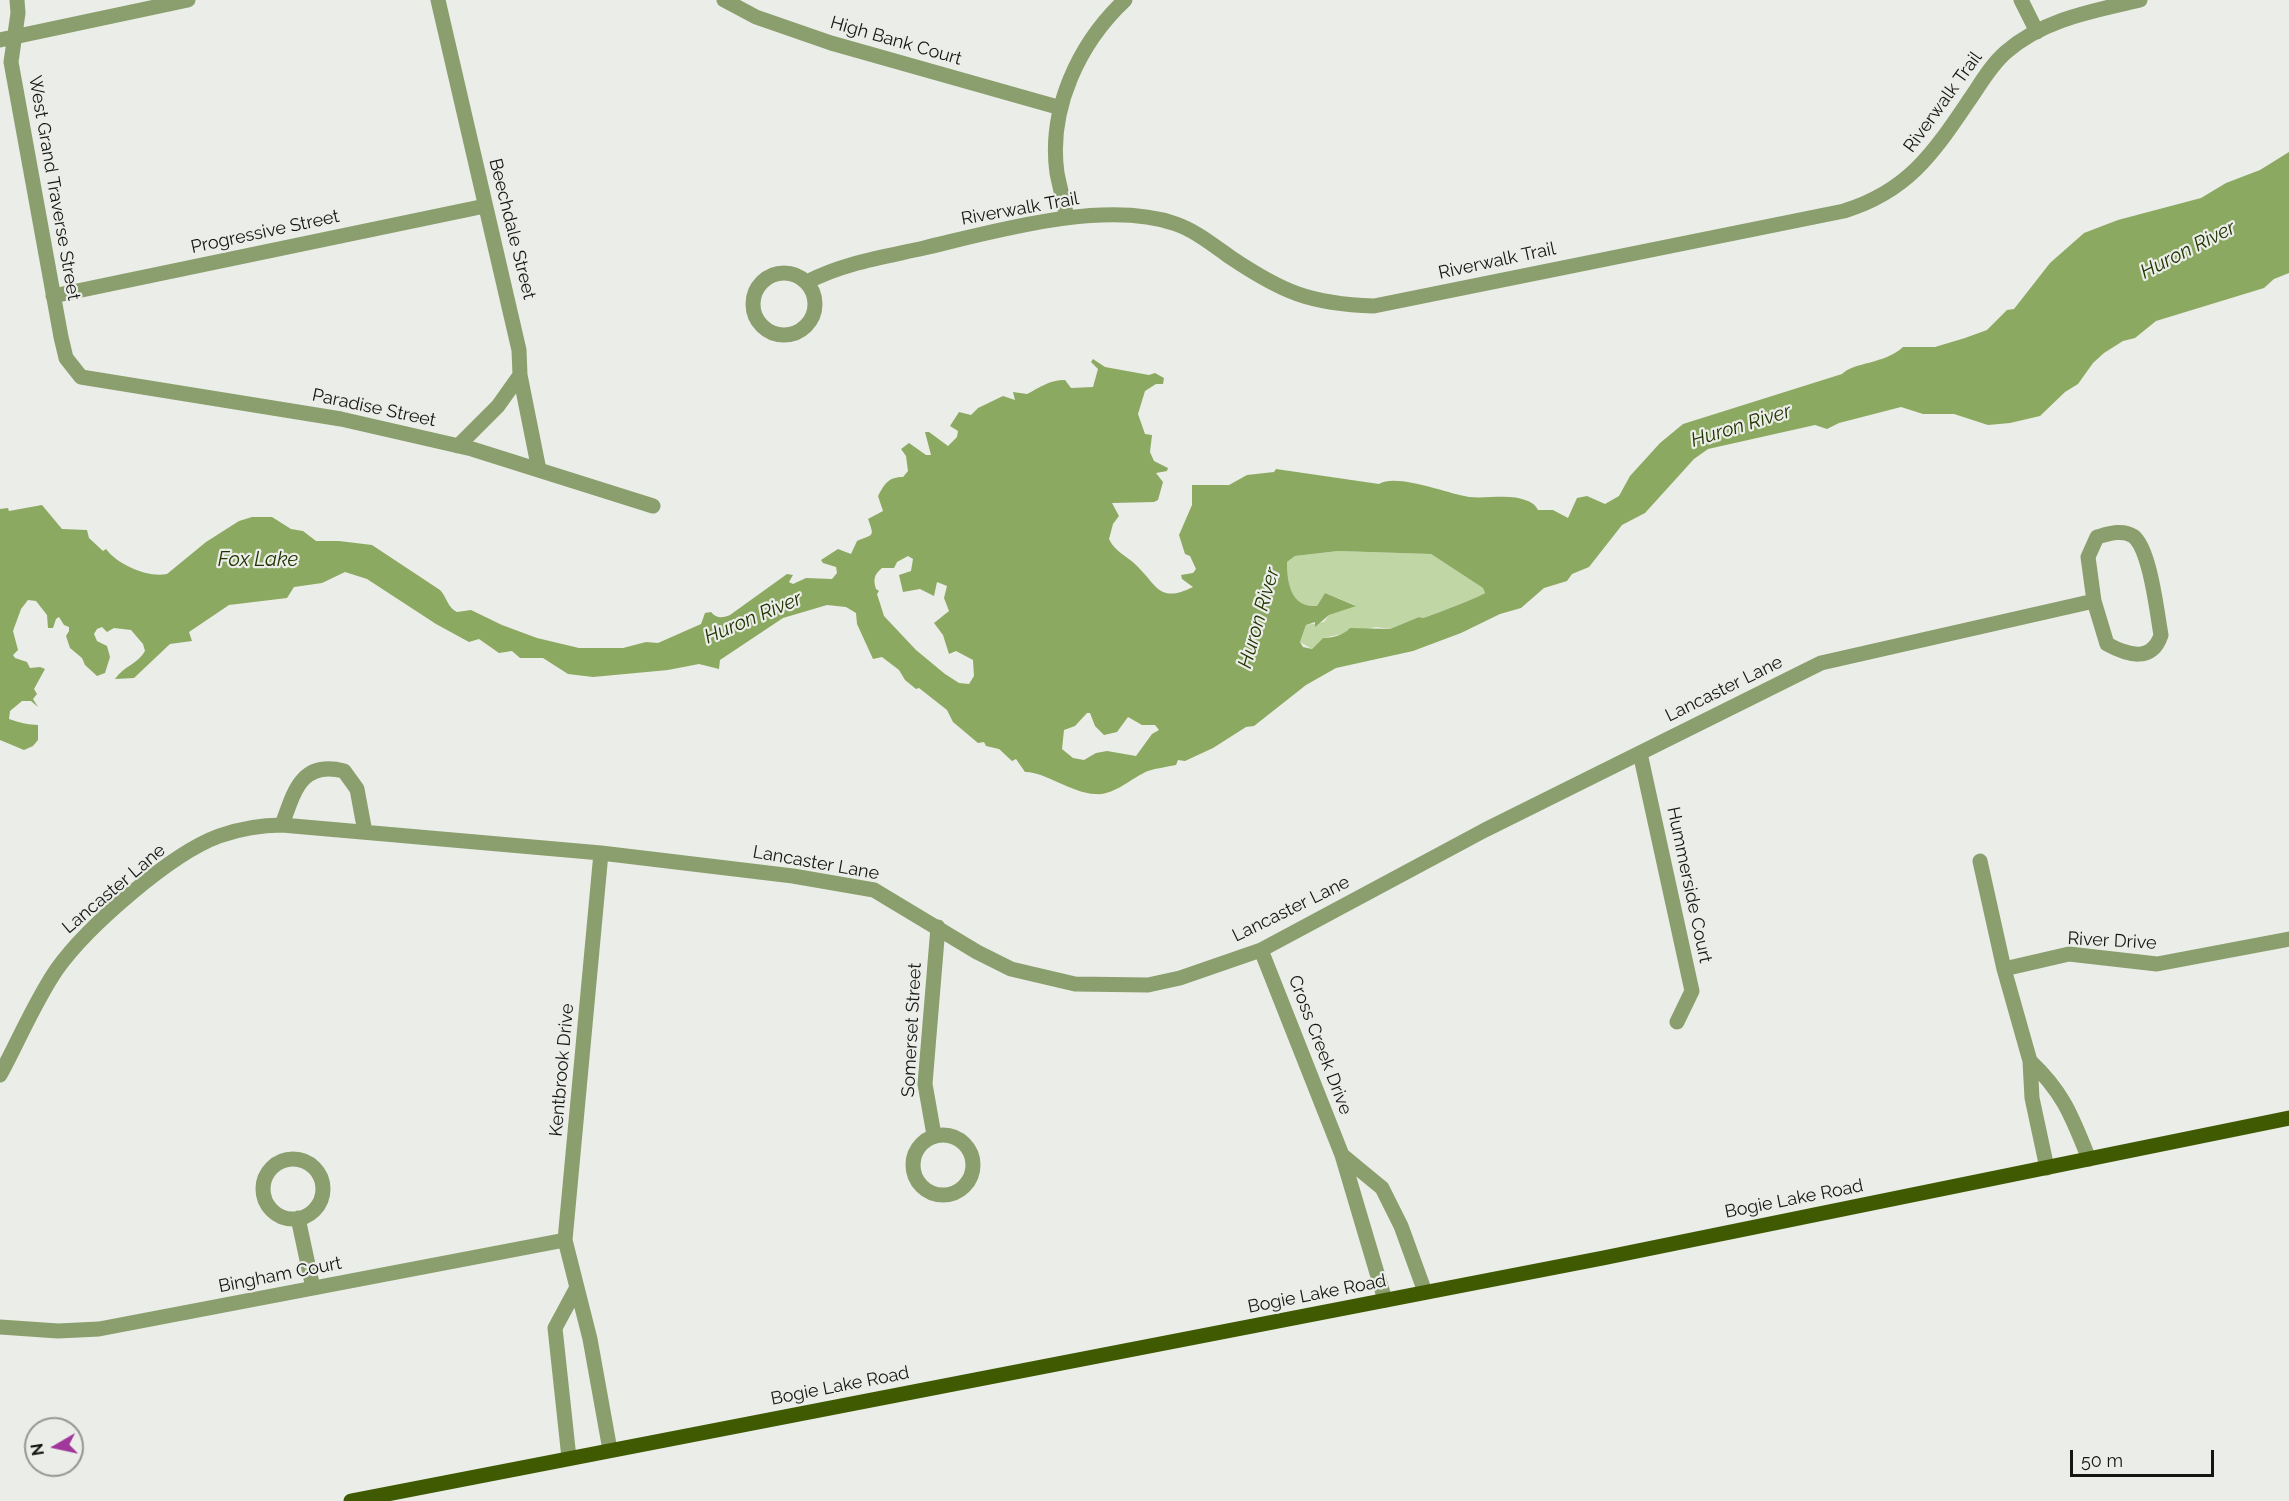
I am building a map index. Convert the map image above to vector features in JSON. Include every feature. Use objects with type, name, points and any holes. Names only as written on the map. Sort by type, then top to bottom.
[{"type":"main road","name":"Bogie Lake Road","points":[[351,1501],[1385,1300],[2289,1118]]},
{"type":"street","name":"West Grand Traverse Street","points":[[17,0],[8,39],[11,62],[66,358],[81,377]]},
{"type":"street","points":[[8,39],[188,0]]},
{"type":"street","name":"Beechdale Street","points":[[438,0],[514,323],[520,375],[539,470]]},
{"type":"street","name":"High Bank Court","points":[[724,0],[756,17],[831,43],[1061,108]]},
{"type":"street","points":[[1067,218],[1057,172],[1057,142],[1061,108],[1079,57],[1102,21],[1125,0]]},
{"type":"street","points":[[2021,0],[2037,32]]},
{"type":"street","name":"Riverwalk Trail","points":[[807,282],[840,267],[1067,218],[1124,216],[1163,220],[1193,231],[1284,290],[1334,304],[1387,304],[1844,211],[1875,201],[1926,161],[1939,146],[1992,66],[2006,52],[2037,32],[2068,17],[2140,0]]},
{"type":"street","name":"Progressive Street","points":[[53,296],[485,206]]},
{"type":"street","points":[[780,273],[791,273],[807,282],[814,294],[816,306],[807,326],[788,335],[777,335],[759,323],[753,303],[761,283],[780,273]]},
{"type":"street","points":[[458,446],[498,406],[520,375]]},
{"type":"street","name":"Paradise Street","points":[[81,377],[341,419],[458,446],[653,506]]},
{"type":"street","points":[[2119,532],[2133,536],[2143,548],[2161,634],[2158,644],[2147,653],[2124,654],[2107,644],[2094,601],[2088,557],[2097,537],[2119,532]]},
{"type":"street","name":"Lancaster Lane","points":[[0,1074],[56,971],[89,932],[162,871],[205,843],[250,828],[282,825],[601,853],[793,876],[874,890],[977,952],[1011,969],[1075,984],[1148,985],[1180,978],[1261,950],[1485,831],[1821,663],[2094,601]]},
{"type":"street","name":"Hummerside Court","points":[[1640,753],[1692,991],[1677,1022]]},
{"type":"street","points":[[282,825],[296,788],[305,776],[312,772],[333,768],[344,771],[357,789],[365,832]]},
{"type":"street","name":"Kentbrook Drive","points":[[601,853],[565,1240],[590,1339],[610,1450]]},
{"type":"street","points":[[1980,861],[2004,969],[2030,1062],[2032,1098],[2047,1168]]},
{"type":"street","name":"Somerset Street","points":[[934,1135],[925,1083],[938,927]]},
{"type":"street","name":"River Drive","points":[[2004,969],[2069,954],[2157,964],[2289,939]]},
{"type":"street","name":"Cross Creek Drive","points":[[1261,950],[1342,1155],[1385,1300]]},
{"type":"street","points":[[2030,1062],[2053,1082],[2070,1112],[2089,1159]]},
{"type":"street","points":[[934,1135],[957,1137],[972,1155],[974,1167],[970,1178],[964,1188],[953,1194],[940,1195],[929,1192],[919,1184],[914,1173],[913,1161],[916,1150],[934,1135]]},
{"type":"street","name":"Cross Creek Drive","points":[[1342,1155],[1382,1188],[1401,1226],[1425,1292]]},
{"type":"street","points":[[298,1218],[313,1288]]},
{"type":"street","name":"Bingham Court","points":[[0,1327],[58,1331],[99,1329],[565,1240]]},
{"type":"street","points":[[569,1458],[555,1328],[576,1289]]},
{"type":"shaded area","points":[[1338,551],[1431,554],[1483,588],[1485,593],[1446,610],[1423,618],[1419,617],[1390,629],[1376,627],[1323,638],[1312,649],[1300,642],[1306,625],[1324,622],[1329,615],[1355,605],[1325,593],[1317,606],[1301,603],[1292,593],[1287,562],[1295,556]]},
{"type":"water","points":[[2289,152],[2289,273],[2274,279],[2264,288],[2156,321],[2135,338],[2123,341],[2104,353],[2093,363],[2078,384],[2065,392],[2040,416],[1988,425],[1954,414],[1923,414],[1901,407],[1839,423],[1827,429],[1815,425],[1708,449],[1694,459],[1645,513],[1622,525],[1589,567],[1572,574],[1567,581],[1544,588],[1521,608],[1500,614],[1461,633],[1413,651],[1336,668],[1306,685],[1254,726],[1246,727],[1213,748],[1185,761],[1178,760],[1176,765],[1148,771],[1102,794],[1086,793],[1040,775],[1025,772],[1016,759],[1012,761],[999,749],[986,746],[984,742],[978,743],[953,722],[947,710],[905,680],[899,670],[882,657],[873,659],[857,624],[856,613],[846,607],[827,605],[783,618],[720,660],[719,669],[699,664],[668,670],[593,677],[568,674],[543,658],[520,658],[512,651],[499,653],[479,639],[469,642],[436,624],[367,579],[345,572],[322,583],[294,587],[287,598],[229,605],[189,632],[192,641],[170,644],[134,678],[115,679],[145,651],[143,644],[131,630],[114,628],[107,632],[102,627],[97,629],[94,634],[97,641],[107,646],[110,657],[105,673],[97,676],[70,648],[66,636],[69,627],[64,625],[59,617],[53,628],[48,628],[47,615],[36,601],[28,600],[21,609],[13,631],[18,650],[13,655],[27,662],[30,668],[45,669],[34,689],[37,694],[33,699],[38,707],[31,701],[22,701],[10,711],[9,719],[38,725],[38,740],[33,746],[24,750],[0,740],[0,509],[8,508],[9,511],[42,505],[62,529],[87,530],[89,538],[103,551],[106,549],[118,560],[134,569],[159,575],[167,574],[206,542],[239,521],[252,517],[272,517],[291,529],[303,531],[316,541],[372,545],[440,590],[457,612],[471,610],[537,638],[579,648],[623,648],[646,642],[658,643],[701,624],[705,613],[711,612],[720,617],[730,615],[787,574],[793,575],[789,582],[793,584],[806,578],[832,579],[837,573],[836,567],[823,563],[821,560],[838,549],[851,554],[857,541],[871,534],[868,519],[883,511],[878,496],[885,484],[894,478],[903,477],[908,471],[906,456],[901,449],[909,443],[926,455],[931,455],[925,432],[929,432],[948,446],[957,437],[958,431],[950,426],[959,412],[971,415],[978,408],[1003,396],[1015,400],[1013,392],[1027,394],[1045,384],[1059,380],[1065,380],[1071,388],[1093,387],[1098,369],[1091,362],[1093,359],[1105,367],[1149,375],[1155,373],[1164,378],[1163,384],[1156,384],[1145,391],[1138,414],[1145,434],[1152,435],[1150,452],[1154,461],[1168,468],[1167,471],[1156,473],[1163,482],[1158,500],[1112,503],[1119,516],[1113,524],[1109,539],[1114,547],[1136,565],[1154,585],[1166,593],[1173,594],[1193,587],[1182,579],[1181,575],[1193,573],[1196,569],[1190,556],[1185,554],[1179,535],[1192,505],[1192,485],[1229,485],[1247,475],[1274,472],[1276,469],[1379,484],[1387,481],[1410,482],[1469,497],[1514,497],[1530,502],[1538,510],[1553,510],[1568,518],[1577,498],[1587,496],[1605,504],[1619,496],[1630,476],[1660,443],[1683,424],[1842,374],[1854,367],[1888,357],[1903,347],[1935,347],[1987,330],[2007,310],[2014,309],[2050,263],[2084,233],[2118,220],[2201,198],[2226,183],[2260,170]],"holes":[[[1338,551],[1431,554],[1483,588],[1485,593],[1446,610],[1423,618],[1419,617],[1390,629],[1350,628],[1338,636],[1323,638],[1312,649],[1303,647],[1300,642],[1306,625],[1315,622],[1315,627],[1329,615],[1356,606],[1325,593],[1317,606],[1301,603],[1292,593],[1287,562],[1295,556]],[[908,556],[913,559],[911,571],[899,575],[903,592],[920,589],[934,596],[937,582],[947,586],[944,598],[949,611],[934,623],[943,635],[949,654],[956,651],[973,660],[974,676],[969,684],[959,683],[945,674],[916,650],[884,616],[877,594],[879,591],[876,589],[875,577],[882,568],[894,568],[897,562]],[[1087,713],[1090,713],[1095,726],[1104,735],[1117,732],[1128,717],[1142,725],[1155,725],[1159,730],[1152,734],[1136,756],[1107,751],[1096,753],[1084,760],[1073,758],[1062,749],[1064,730],[1075,726]]]},
{"type":"water label","name":"Huron River","points":[[2188,250]]},
{"type":"water label","name":"Huron River","points":[[1741,426]]},
{"type":"water label","name":"Fox Lake","points":[[258,560]]},
{"type":"water label","name":"Huron River","points":[[753,618]]},
{"type":"water label","name":"Huron River","points":[[1259,618]]}]
